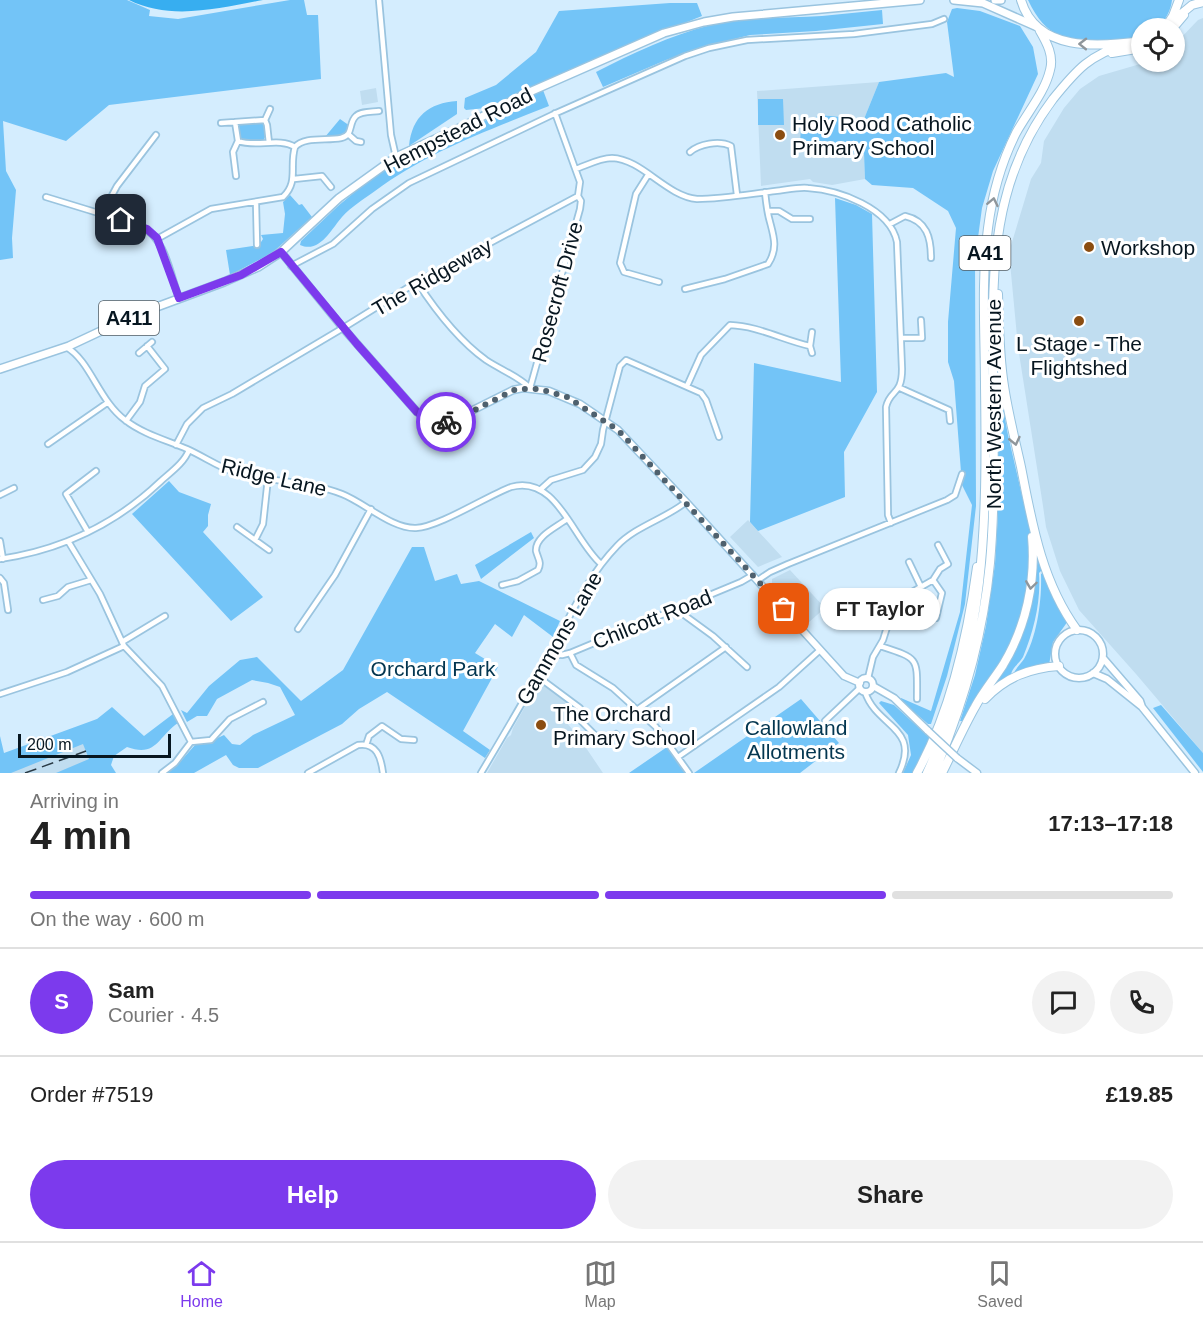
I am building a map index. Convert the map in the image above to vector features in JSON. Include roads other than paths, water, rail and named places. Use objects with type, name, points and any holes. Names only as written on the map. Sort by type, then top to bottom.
[{"type":"highway","name":"North Western Avenue","points":[[927,773],[950,715],[971,637],[979,594],[986,491],[986,246],[996,187],[1016,135],[1050,70],[1050,53],[1021,0]]},
{"type":"highway","points":[[1173,18],[1179,0]]},
{"type":"highway","points":[[1180,18],[1202,3]]},
{"type":"highway","points":[[1038,28],[1069,43],[1131,42]]},
{"type":"highway","name":"North Western Avenue","points":[[934,773],[951,732],[970,672],[987,593],[993,513],[994,262],[1005,195],[1015,165],[1033,130],[1069,79],[1088,60],[1106,50],[1127,43]]},
{"type":"highway","points":[[1053,100],[1099,58],[1131,49]]},
{"type":"highway","points":[[998,237],[998,294],[1002,369],[1007,407],[1028,506],[1050,583],[1065,613],[1077,630]]},
{"type":"highway","points":[[917,773],[932,741],[955,677],[964,642],[972,605],[986,491]]},
{"type":"highway","points":[[942,773],[976,705],[1013,648],[1026,612],[1033,561],[1028,506]]},
{"type":"highway","points":[[966,724],[992,692],[1012,677],[1026,671],[1059,666]]},
{"type":"main road","name":"Hempstead Road","points":[[0,369],[82,341],[135,315],[241,275],[281,252],[339,198],[396,157],[525,94],[664,33],[733,17],[918,0]]},
{"type":"main road","points":[[954,0],[983,3],[1038,28]]},
{"type":"main road","points":[[983,3],[1001,0]]},
{"type":"street","points":[[380,0],[391,135],[396,157]]},
{"type":"street","name":"Hempstead Road","points":[[291,266],[333,244],[372,209],[409,183],[666,63],[709,48],[751,40],[854,34],[932,24],[944,19]]},
{"type":"street","points":[[264,120],[270,109]]},
{"type":"street","points":[[157,238],[207,210],[283,197],[290,189],[294,179],[293,158],[295,147],[300,142],[340,138],[348,134],[356,116],[379,111]]},
{"type":"street","name":"Rosecroft Drive","points":[[530,388],[580,209],[578,196],[580,186],[576,169],[555,113]]},
{"type":"street","points":[[220,123],[264,120]]},
{"type":"street","points":[[264,120],[267,125],[269,143]]},
{"type":"street","points":[[235,122],[238,141],[233,152],[236,176]]},
{"type":"street","points":[[348,134],[361,142]]},
{"type":"street","points":[[102,214],[123,179],[156,135]]},
{"type":"street","points":[[238,141],[245,143],[285,142],[295,147]]},
{"type":"street","points":[[690,152],[697,146],[724,143],[731,146],[737,195]]},
{"type":"street","points":[[576,169],[606,159],[616,159],[624,161],[692,198],[807,187],[859,202],[875,211],[890,224],[897,242],[902,377],[900,388],[888,400],[886,412],[888,515],[891,523]]},
{"type":"street","points":[[648,175],[636,194],[620,262],[624,272],[659,282]]},
{"type":"street","points":[[294,179],[322,176],[331,187]]},
{"type":"street","points":[[685,289],[725,279],[768,264],[775,247],[765,192]]},
{"type":"street","name":"The Ridgeway","points":[[176,445],[187,424],[203,408],[232,394],[417,282],[578,196]]},
{"type":"street","points":[[46,197],[141,226],[151,232],[157,238],[179,298]]},
{"type":"street","points":[[256,202],[257,245]]},
{"type":"street","points":[[768,211],[779,211],[792,219],[810,219]]},
{"type":"street","points":[[890,224],[905,216],[923,225],[930,240],[931,258]]},
{"type":"street","points":[[281,252],[343,328],[417,412],[430,419],[454,421],[513,390],[530,388],[567,397],[606,421],[618,430],[686,502],[844,676],[869,691],[873,686]]},
{"type":"street","points":[[417,282],[438,313],[470,347],[487,361],[522,380],[530,388]]},
{"type":"street","points":[[901,338],[922,338],[921,320]]},
{"type":"street","points":[[687,386],[701,355],[730,325],[774,333],[786,340],[810,346]]},
{"type":"street","points":[[812,332],[810,346],[812,353]]},
{"type":"street","points":[[79,355],[82,341]]},
{"type":"street","points":[[139,353],[152,342]]},
{"type":"street","points":[[147,346],[170,375]]},
{"type":"street","name":"Ridge Lane","points":[[66,347],[79,355],[107,403],[126,421],[225,469],[240,474],[310,484],[330,490],[400,525],[420,528],[431,525],[511,487],[526,484],[541,489]]},
{"type":"street","points":[[601,564],[591,554],[550,497],[541,489],[548,481],[583,470],[588,466],[600,447],[620,366],[629,360],[704,396],[719,437]]},
{"type":"street","points":[[126,421],[140,402],[145,386],[165,369]]},
{"type":"street","points":[[900,388],[949,410],[950,421]]},
{"type":"street","points":[[48,444],[107,403]]},
{"type":"street","points":[[0,541],[2,559],[42,551],[88,532],[115,518],[144,496],[180,463],[189,450]]},
{"type":"street","points":[[88,532],[66,494],[96,471]]},
{"type":"street","name":"Chilcott Road","points":[[549,654],[570,653],[947,500],[955,495],[962,474]]},
{"type":"street","points":[[255,540],[263,524],[268,478]]},
{"type":"street","points":[[0,495],[14,489]]},
{"type":"street","name":"Gammons Lane","points":[[481,773],[537,676],[579,596],[601,564],[623,540],[675,511],[686,502]]},
{"type":"street","points":[[298,629],[335,575],[371,509]]},
{"type":"street","points":[[502,585],[538,570],[540,562],[536,550],[539,541],[567,519]]},
{"type":"street","points":[[237,527],[269,550]]},
{"type":"street","points":[[68,541],[91,579],[123,644],[162,686],[191,742]]},
{"type":"street","points":[[868,678],[873,657],[880,646],[894,605],[933,580],[940,569],[948,564],[938,545]]},
{"type":"street","points":[[909,562],[921,587]]},
{"type":"street","points":[[0,578],[4,583],[8,610]]},
{"type":"street","points":[[43,600],[58,596],[68,587],[91,579]]},
{"type":"street","points":[[933,580],[942,593],[936,618]]},
{"type":"street","points":[[860,601],[878,614],[890,617]]},
{"type":"street","points":[[676,609],[726,647],[747,668]]},
{"type":"street","points":[[0,694],[67,672],[123,644],[165,616]]},
{"type":"street","points":[[1094,673],[1102,658],[1101,645],[1097,638],[1086,631],[1077,630],[1065,635],[1059,641],[1056,654],[1059,666],[1065,673],[1077,677],[1094,673],[1115,684],[1142,707],[1193,773]]},
{"type":"street","points":[[880,646],[911,656],[917,674],[918,699]]},
{"type":"street","points":[[638,709],[726,647]]},
{"type":"street","points":[[678,757],[779,687],[820,650]]},
{"type":"street","points":[[570,653],[576,665],[614,688],[638,709],[663,736],[689,773]]},
{"type":"street","points":[[1102,658],[1140,701],[1142,707]]},
{"type":"street","points":[[537,676],[580,708],[581,721],[601,741],[608,742],[616,734]]},
{"type":"street","points":[[868,678],[873,686],[894,698],[976,773]]},
{"type":"street","points":[[868,678],[862,680],[862,688],[873,707],[904,740],[906,754],[899,773]]},
{"type":"street","points":[[825,721],[862,688]]},
{"type":"street","points":[[162,773],[175,763],[191,742],[211,740],[230,719],[263,702]]},
{"type":"street","points":[[366,745],[369,736],[382,726],[401,739],[414,740]]},
{"type":"street","points":[[308,773],[358,746],[366,745],[379,754],[383,773]]},
{"type":"railway","points":[[25,773],[86,751]]},
{"type":"place","name":"Holy Rood Catholic Primary School","points":[[780,135]]},
{"type":"place","name":"Workshop","points":[[1089,247]]},
{"type":"place","name":"L Stage - The Flightshed","points":[[1079,321]]},
{"type":"place","name":"FT Taylor","points":[[784,609]]},
{"type":"place","name":"The Orchard Primary School","points":[[541,725]]},
{"type":"park label","name":"Orchard Park","points":[[433,668]]},
{"type":"park label","name":"Callowland Allotments","points":[[796,739]]}]
